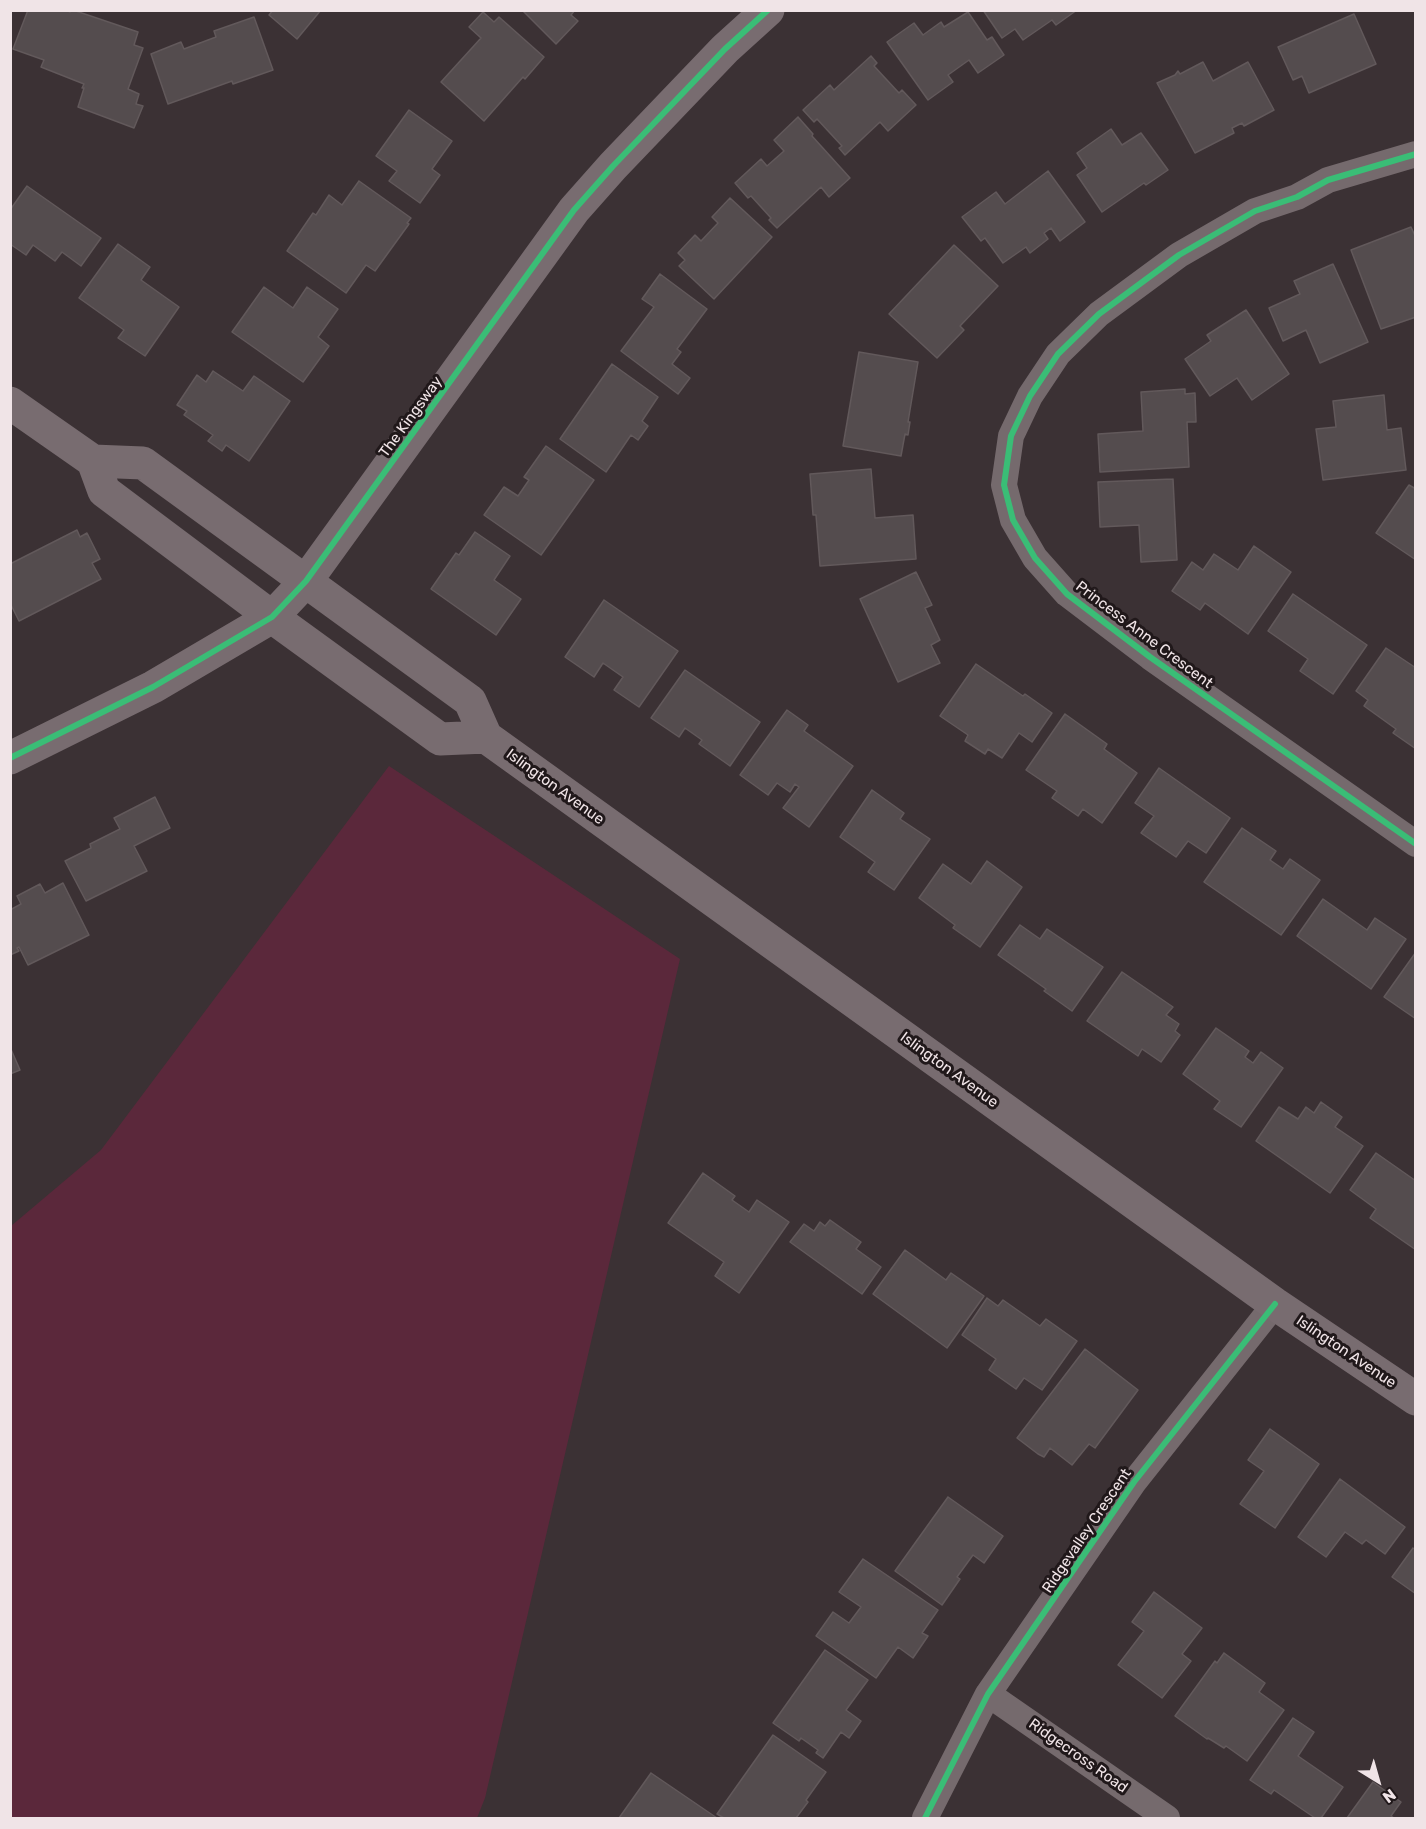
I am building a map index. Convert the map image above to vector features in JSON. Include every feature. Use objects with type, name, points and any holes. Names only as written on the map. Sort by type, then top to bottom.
[{"type":"main road","name":"The Kingsway","points":[[10,758],[153,687],[272,617],[306,581],[574,210],[725,49],[768,10]]},
{"type":"main road","points":[[10,404],[93,461],[143,463],[470,701],[486,737],[440,739],[104,491],[93,461]]},
{"type":"main road","name":"Islington Avenue","points":[[486,737],[1275,1304],[1416,1399]]},
{"type":"street","name":"Princess Anne Crescent","points":[[1416,154],[1328,180],[1297,197],[1255,211],[1179,255],[1099,314],[1058,354],[1030,396],[1011,436],[1004,485],[1013,520],[1035,558],[1067,594],[1150,657],[1416,844]]},
{"type":"street","name":"Ridgevalley Crescent","points":[[925,1818],[988,1694],[1134,1482],[1275,1304]]},
{"type":"street","name":"Ridgecross Road","points":[[988,1694],[1167,1818]]},
{"type":"shaded area","points":[[389,766],[680,959],[485,1798],[477,1818],[11,1818],[11,1226],[101,1150]]},
{"type":"building","points":[[28,10],[66,10],[70,12],[73,10],[138,32],[134,45],[143,48],[128,89],[139,94],[136,104],[143,106],[134,128],[78,107],[84,84],[41,67],[44,60],[13,49]]},
{"type":"building","points":[[273,10],[321,10],[297,39],[269,15]]},
{"type":"building","points":[[522,10],[575,10],[571,15],[578,21],[556,44]]},
{"type":"building","points":[[983,10],[1077,10],[1056,25],[1052,20],[1023,40],[1015,29],[1002,38]]},
{"type":"building","points":[[483,12],[494,22],[499,17],[544,57],[484,121],[441,82],[481,38],[469,27]]},
{"type":"building","points":[[968,12],[987,40],[992,37],[1004,55],[978,73],[969,60],[948,75],[953,82],[928,100],[887,42],[914,23],[923,35],[941,22],[944,27]]},
{"type":"building","points":[[1354,14],[1376,64],[1309,93],[1302,76],[1293,80],[1278,47]]},
{"type":"building","points":[[254,17],[273,70],[233,84],[232,81],[168,104],[151,54],[181,42],[184,49],[216,37],[214,31]]},
{"type":"building","points":[[871,56],[877,63],[874,66],[899,93],[902,90],[916,105],[888,131],[880,122],[845,155],[839,148],[842,146],[817,119],[814,122],[803,110],[830,85],[834,90]]},
{"type":"building","points":[[1203,62],[1213,81],[1248,62],[1274,110],[1244,126],[1242,123],[1232,128],[1234,133],[1195,153],[1157,83],[1175,75],[1178,71],[1180,74]]},
{"type":"building","points":[[409,110],[452,141],[432,169],[440,175],[420,203],[389,181],[397,171],[376,156]]},
{"type":"building","points":[[798,117],[850,178],[829,197],[821,187],[777,228],[751,196],[748,198],[735,183],[761,159],[767,166],[784,151],[774,140]]},
{"type":"building","points":[[1111,129],[1122,145],[1141,133],[1168,170],[1146,185],[1144,183],[1102,212],[1077,175],[1087,168],[1077,153]]},
{"type":"building","points":[[1048,171],[1085,222],[1060,241],[1051,228],[1044,233],[1048,239],[1030,253],[1026,247],[1003,263],[985,238],[981,241],[962,217],[996,192],[1005,204]]},
{"type":"building","points":[[359,181],[411,218],[375,271],[366,265],[346,293],[287,251],[313,213],[316,215],[329,195],[342,205]]},
{"type":"building","points":[[27,186],[101,238],[81,266],[62,252],[55,261],[33,245],[26,255],[10,244],[10,210]]},
{"type":"building","points":[[730,198],[772,237],[714,299],[679,266],[685,260],[678,253],[695,235],[701,241],[718,223],[712,217]]},
{"type":"building","points":[[1411,227],[1416,238],[1416,317],[1381,329],[1351,250]]},
{"type":"building","points":[[118,244],[150,267],[141,280],[179,307],[145,356],[118,338],[124,330],[79,298]]},
{"type":"building","points":[[954,245],[998,286],[960,326],[964,330],[937,358],[889,314]]},
{"type":"building","points":[[1333,264],[1368,342],[1320,363],[1306,330],[1283,341],[1269,308],[1300,294],[1294,281]]},
{"type":"building","points":[[660,274],[707,309],[677,349],[681,352],[672,364],[690,378],[678,394],[621,351],[654,307],[642,299]]},
{"type":"building","points":[[264,287],[293,308],[307,287],[338,309],[318,337],[329,346],[303,382],[232,332]]},
{"type":"building","points":[[1246,310],[1289,374],[1252,400],[1237,378],[1210,396],[1185,359],[1211,341],[1207,335]]},
{"type":"building","points":[[859,352],[918,362],[908,435],[905,434],[901,456],[843,446]]},
{"type":"building","points":[[612,364],[658,397],[642,421],[648,426],[638,440],[631,435],[606,472],[560,439]]},
{"type":"building","points":[[213,371],[243,391],[254,376],[290,401],[249,461],[226,445],[222,451],[208,441],[213,435],[184,415],[187,411],[177,405],[197,375],[206,382]]},
{"type":"building","points":[[1185,389],[1185,394],[1195,393],[1196,422],[1187,422],[1189,467],[1100,472],[1098,434],[1143,431],[1141,392]]},
{"type":"building","points":[[1384,395],[1387,430],[1401,428],[1406,470],[1323,480],[1316,429],[1336,427],[1333,401]]},
{"type":"building","points":[[546,446],[594,480],[541,555],[484,515],[504,487],[518,496],[529,480],[524,477]]},
{"type":"building","points":[[871,469],[875,518],[913,515],[916,559],[820,566],[810,474]]},
{"type":"building","points":[[1173,479],[1177,560],[1141,562],[1139,525],[1100,527],[1098,482]]},
{"type":"building","points":[[1409,485],[1416,489],[1416,560],[1376,533]]},
{"type":"building","points":[[77,530],[80,537],[87,533],[100,559],[92,563],[101,579],[19,621],[10,603],[10,564]]},
{"type":"building","points":[[475,532],[510,556],[494,580],[521,599],[496,635],[431,589],[456,553],[459,555]]},
{"type":"building","points":[[1254,546],[1291,572],[1248,634],[1205,603],[1200,610],[1172,591],[1192,562],[1203,570],[1214,554],[1238,570]]},
{"type":"building","points":[[916,572],[932,605],[925,608],[940,640],[931,645],[940,663],[898,682],[860,599]]},
{"type":"building","points":[[1293,594],[1367,645],[1333,694],[1300,671],[1308,659],[1268,631]]},
{"type":"building","points":[[604,600],[678,651],[639,707],[614,690],[623,677],[603,663],[594,677],[565,657]]},
{"type":"building","points":[[1386,648],[1416,668],[1416,749],[1393,733],[1396,729],[1364,706],[1368,700],[1356,691]]},
{"type":"building","points":[[976,664],[1052,713],[1032,742],[1019,733],[1002,758],[988,749],[985,754],[965,741],[968,735],[940,716]]},
{"type":"building","points":[[685,670],[760,722],[730,766],[699,744],[702,740],[685,728],[679,737],[651,718]]},
{"type":"building","points":[[787,710],[808,725],[804,731],[853,766],[809,827],[783,808],[799,787],[795,784],[790,792],[777,783],[768,795],[740,775]]},
{"type":"building","points":[[1065,714],[1107,744],[1104,749],[1137,773],[1102,823],[1083,809],[1078,816],[1052,798],[1057,791],[1026,770]]},
{"type":"building","points":[[1159,768],[1230,818],[1206,853],[1188,841],[1176,857],[1141,833],[1154,816],[1135,803]]},
{"type":"building","points":[[872,790],[904,813],[900,819],[930,839],[894,890],[868,872],[875,862],[840,837]]},
{"type":"building","points":[[155,797],[170,828],[134,846],[147,871],[86,901],[65,861],[91,848],[90,844],[120,829],[114,818]]},
{"type":"building","points":[[1242,828],[1276,851],[1270,860],[1283,869],[1290,859],[1320,880],[1281,935],[1204,882]]},
{"type":"building","points":[[987,861],[1022,887],[980,947],[953,928],[955,925],[919,898],[943,864],[971,884]]},
{"type":"building","points":[[63,883],[89,935],[28,965],[19,947],[17,948],[19,951],[10,955],[10,910],[21,904],[17,896],[40,884],[45,893]]},
{"type":"building","points":[[1323,899],[1367,930],[1375,918],[1406,939],[1371,989],[1297,936]]},
{"type":"building","points":[[1020,925],[1040,939],[1047,929],[1103,967],[1072,1011],[1044,991],[1046,989],[998,955]]},
{"type":"building","points":[[1416,952],[1416,1019],[1384,997]]},
{"type":"building","points":[[1122,972],[1173,1007],[1166,1015],[1179,1024],[1175,1031],[1180,1035],[1161,1062],[1142,1049],[1138,1056],[1087,1021]]},
{"type":"building","points":[[1216,1028],[1249,1051],[1245,1057],[1253,1063],[1261,1052],[1283,1068],[1241,1127],[1214,1109],[1220,1101],[1183,1074]]},
{"type":"building","points":[[10,1047],[20,1070],[10,1074]]},
{"type":"building","points":[[1321,1102],[1342,1117],[1335,1127],[1363,1146],[1330,1193],[1256,1141],[1279,1107],[1298,1119],[1306,1107],[1314,1113]]},
{"type":"building","points":[[1376,1153],[1416,1181],[1416,1250],[1370,1218],[1376,1209],[1350,1190]]},
{"type":"building","points":[[703,1173],[735,1196],[732,1200],[749,1212],[757,1200],[789,1222],[739,1293],[715,1276],[724,1262],[668,1223]]},
{"type":"building","points":[[830,1220],[861,1242],[856,1249],[881,1267],[862,1294],[790,1242],[804,1224],[814,1231],[820,1222],[825,1226]]},
{"type":"building","points":[[905,1250],[946,1280],[951,1273],[984,1296],[947,1348],[873,1294]]},
{"type":"building","points":[[987,1298],[998,1306],[1003,1300],[1040,1326],[1046,1319],[1077,1341],[1042,1390],[1024,1378],[1016,1389],[989,1370],[996,1359],[962,1335]]},
{"type":"building","points":[[1085,1349],[1138,1390],[1095,1448],[1089,1444],[1072,1465],[1050,1448],[1044,1457],[1017,1438]]},
{"type":"building","points":[[1270,1429],[1319,1464],[1275,1528],[1240,1504],[1264,1471],[1248,1460]]},
{"type":"building","points":[[1340,1479],[1405,1527],[1385,1554],[1366,1540],[1362,1544],[1345,1532],[1326,1557],[1298,1537]]},
{"type":"building","points":[[948,1497],[1003,1536],[984,1563],[973,1555],[957,1577],[960,1579],[942,1605],[895,1571]]},
{"type":"building","points":[[1413,1548],[1416,1550],[1416,1594],[1392,1577]]},
{"type":"building","points":[[863,1559],[938,1610],[922,1633],[928,1636],[913,1658],[898,1647],[876,1678],[816,1636],[833,1612],[849,1623],[861,1607],[839,1592]]},
{"type":"building","points":[[1154,1592],[1202,1628],[1182,1654],[1191,1661],[1162,1698],[1118,1665],[1144,1631],[1132,1622]]},
{"type":"building","points":[[825,1650],[868,1680],[846,1710],[861,1721],[849,1738],[841,1732],[823,1758],[816,1753],[818,1750],[801,1738],[799,1741],[773,1723]]},
{"type":"building","points":[[1224,1653],[1265,1683],[1259,1692],[1284,1710],[1247,1761],[1226,1746],[1224,1748],[1207,1739],[1175,1716],[1215,1661],[1217,1663]]},
{"type":"building","points":[[1293,1718],[1314,1732],[1298,1756],[1343,1787],[1321,1818],[1315,1818],[1274,1790],[1271,1794],[1250,1780]]},
{"type":"building","points":[[773,1735],[826,1772],[806,1800],[808,1802],[796,1818],[724,1818],[717,1814]]},
{"type":"building","points":[[651,1773],[717,1818],[619,1818]]},
{"type":"building","points":[[1373,1782],[1401,1802],[1391,1816],[1394,1818],[1347,1818]]},
{"type":"cycle path","points":[[10,758],[153,687],[272,617],[306,581],[574,210],[725,49],[768,10]]},
{"type":"cycle path","points":[[1416,154],[1328,180],[1297,197],[1255,211],[1179,255],[1099,314],[1058,354],[1030,396],[1011,436],[1004,485],[1013,520],[1035,558],[1067,594],[1150,657],[1416,844]]},
{"type":"cycle path","points":[[925,1818],[988,1694],[1134,1482],[1275,1304]]}]
